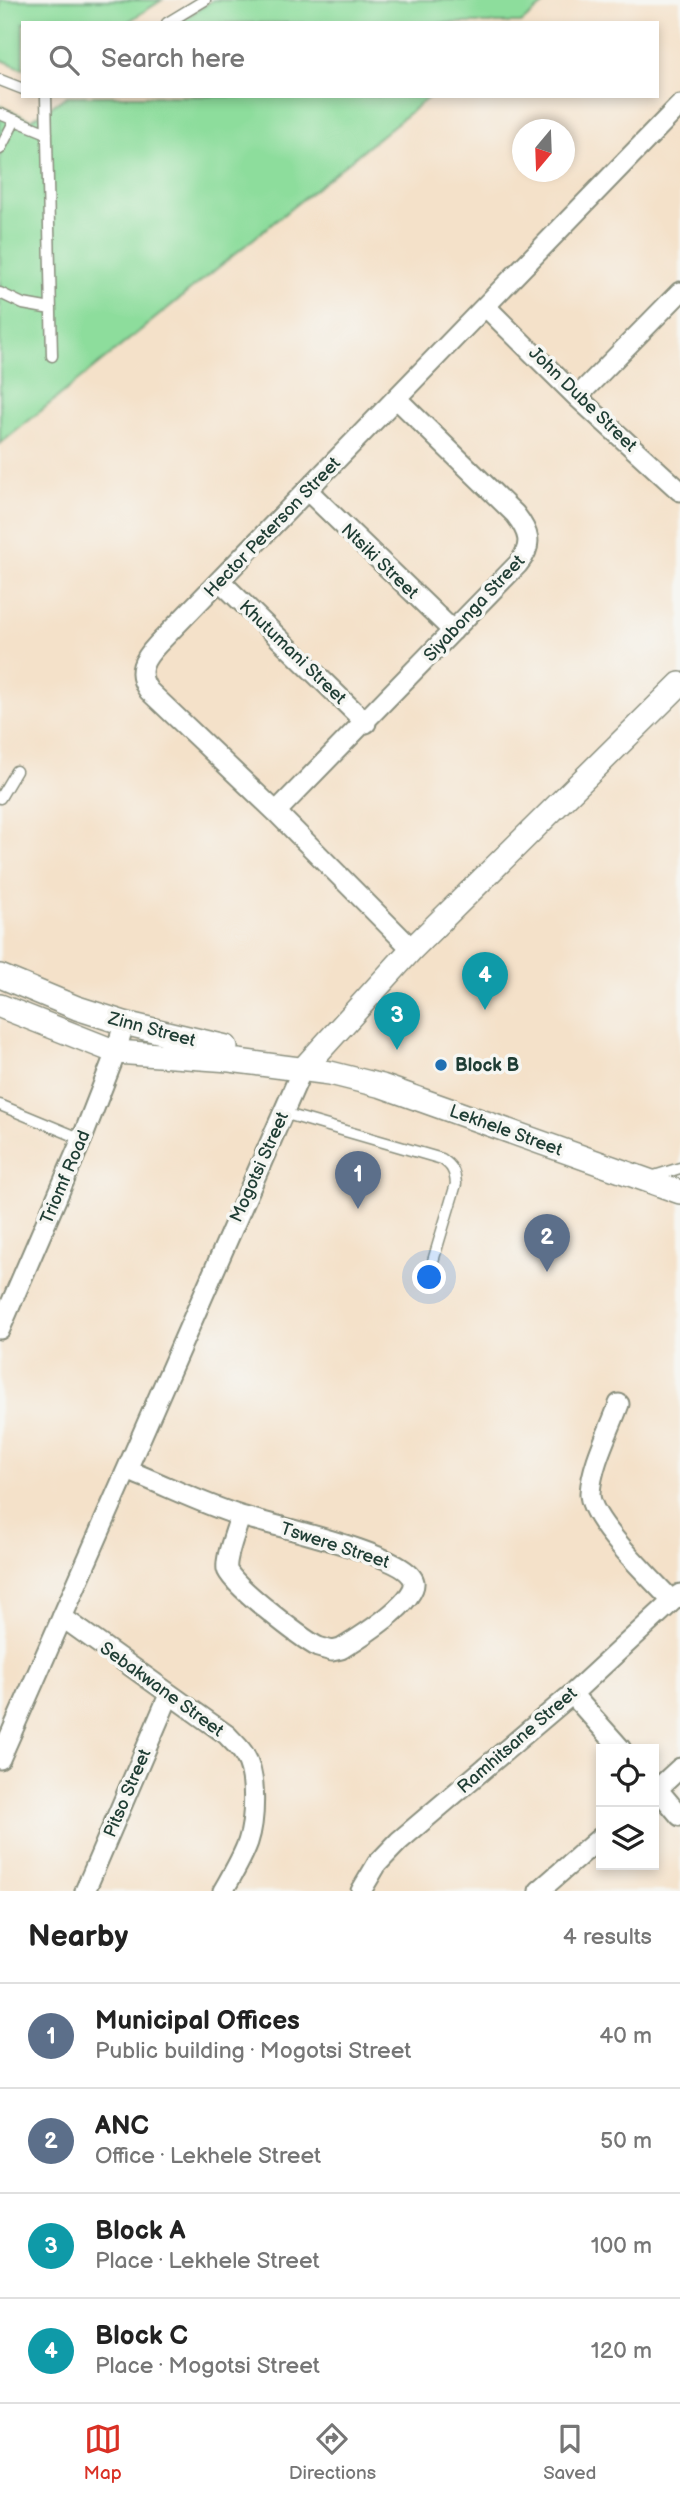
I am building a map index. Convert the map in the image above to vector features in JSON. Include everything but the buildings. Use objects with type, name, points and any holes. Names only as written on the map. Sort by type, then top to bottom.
[{"type":"street","name":"Hector Peterson Street","points":[[412,949],[276,812],[149,691],[141,676],[144,662],[680,105]]},
{"type":"street","points":[[577,397],[680,292]]},
{"type":"street","name":"John Dube Street","points":[[486,307],[577,397],[678,485]]},
{"type":"street","name":"Siyabonga Street","points":[[276,812],[366,723],[524,557],[530,540],[526,528],[515,514],[397,399]]},
{"type":"street","name":"Ntsiki Street","points":[[308,491],[453,631]]},
{"type":"street","name":"Khutumani Street","points":[[220,581],[366,723]]},
{"type":"street","name":"Mogotsi Street","points":[[0,1759],[305,1067],[412,949],[680,684]]},
{"type":"street","name":"Zinn Street","points":[[0,976],[77,1008],[124,1023],[305,1067]]},
{"type":"street","name":"Zinn Street","points":[[0,1006],[116,1052],[305,1067]]},
{"type":"street","name":"Triomf Road","points":[[0,1329],[82,1139],[116,1052],[124,1023]]},
{"type":"street","name":"Lekhele Street","points":[[305,1067],[406,1094],[680,1192]]},
{"type":"street","points":[[619,1404],[596,1466],[590,1492],[591,1501],[600,1519],[621,1546],[676,1597]]},
{"type":"street","name":"Tswere Street","points":[[127,1470],[240,1516],[380,1557],[411,1576],[414,1581],[413,1591],[392,1613],[341,1649],[332,1651],[318,1647],[247,1593],[228,1573],[227,1564],[240,1516]]},
{"type":"street","name":"Ramhitsane Street","points":[[361,1891],[377,1864],[399,1841],[572,1694],[676,1597]]},
{"type":"street","name":"Sebakwane Street","points":[[62,1617],[227,1735],[245,1756],[250,1766],[253,1806],[251,1833],[223,1891]]},
{"type":"street","points":[[572,1694],[617,1744]]},
{"type":"street","name":"Pitso Street","points":[[85,1891],[169,1695]]},
{"type":"street","points":[[659,1786],[680,1768]]},
{"type":"street","points":[[659,1793],[680,1816]]},
{"type":"street","points":[[539,1891],[596,1842]]},
{"type":"lane","points":[[170,21],[205,0]]},
{"type":"lane","points":[[0,80],[21,88]]},
{"type":"lane","points":[[46,98],[52,356]]},
{"type":"lane","points":[[0,114],[47,133]]},
{"type":"lane","points":[[0,149],[15,120]]},
{"type":"lane","points":[[0,293],[23,303],[51,309]]},
{"type":"lane","points":[[0,798],[16,771]]},
{"type":"lane","points":[[0,1105],[82,1139]]},
{"type":"lane","points":[[283,1113],[442,1159],[450,1165],[456,1172],[456,1184],[433,1261]]},
{"type":"lane","points":[[642,1179],[680,1168]]},
{"type":"green space","points":[[0,0],[162,0],[129,21],[21,21],[21,68],[0,59]]},
{"type":"green space","points":[[213,0],[549,0],[523,21],[181,21]]},
{"type":"green space","points":[[64,98],[428,98],[0,444],[0,106],[31,120]]},
{"type":"place","name":"Block C","points":[[485,1010]]},
{"type":"place","name":"Block A","points":[[397,1050]]},
{"type":"place","name":"Block B","points":[[441,1065]]},
{"type":"place","name":"Municipal Offices","points":[[358,1209]]},
{"type":"place","name":"ANC","points":[[547,1272]]}]
